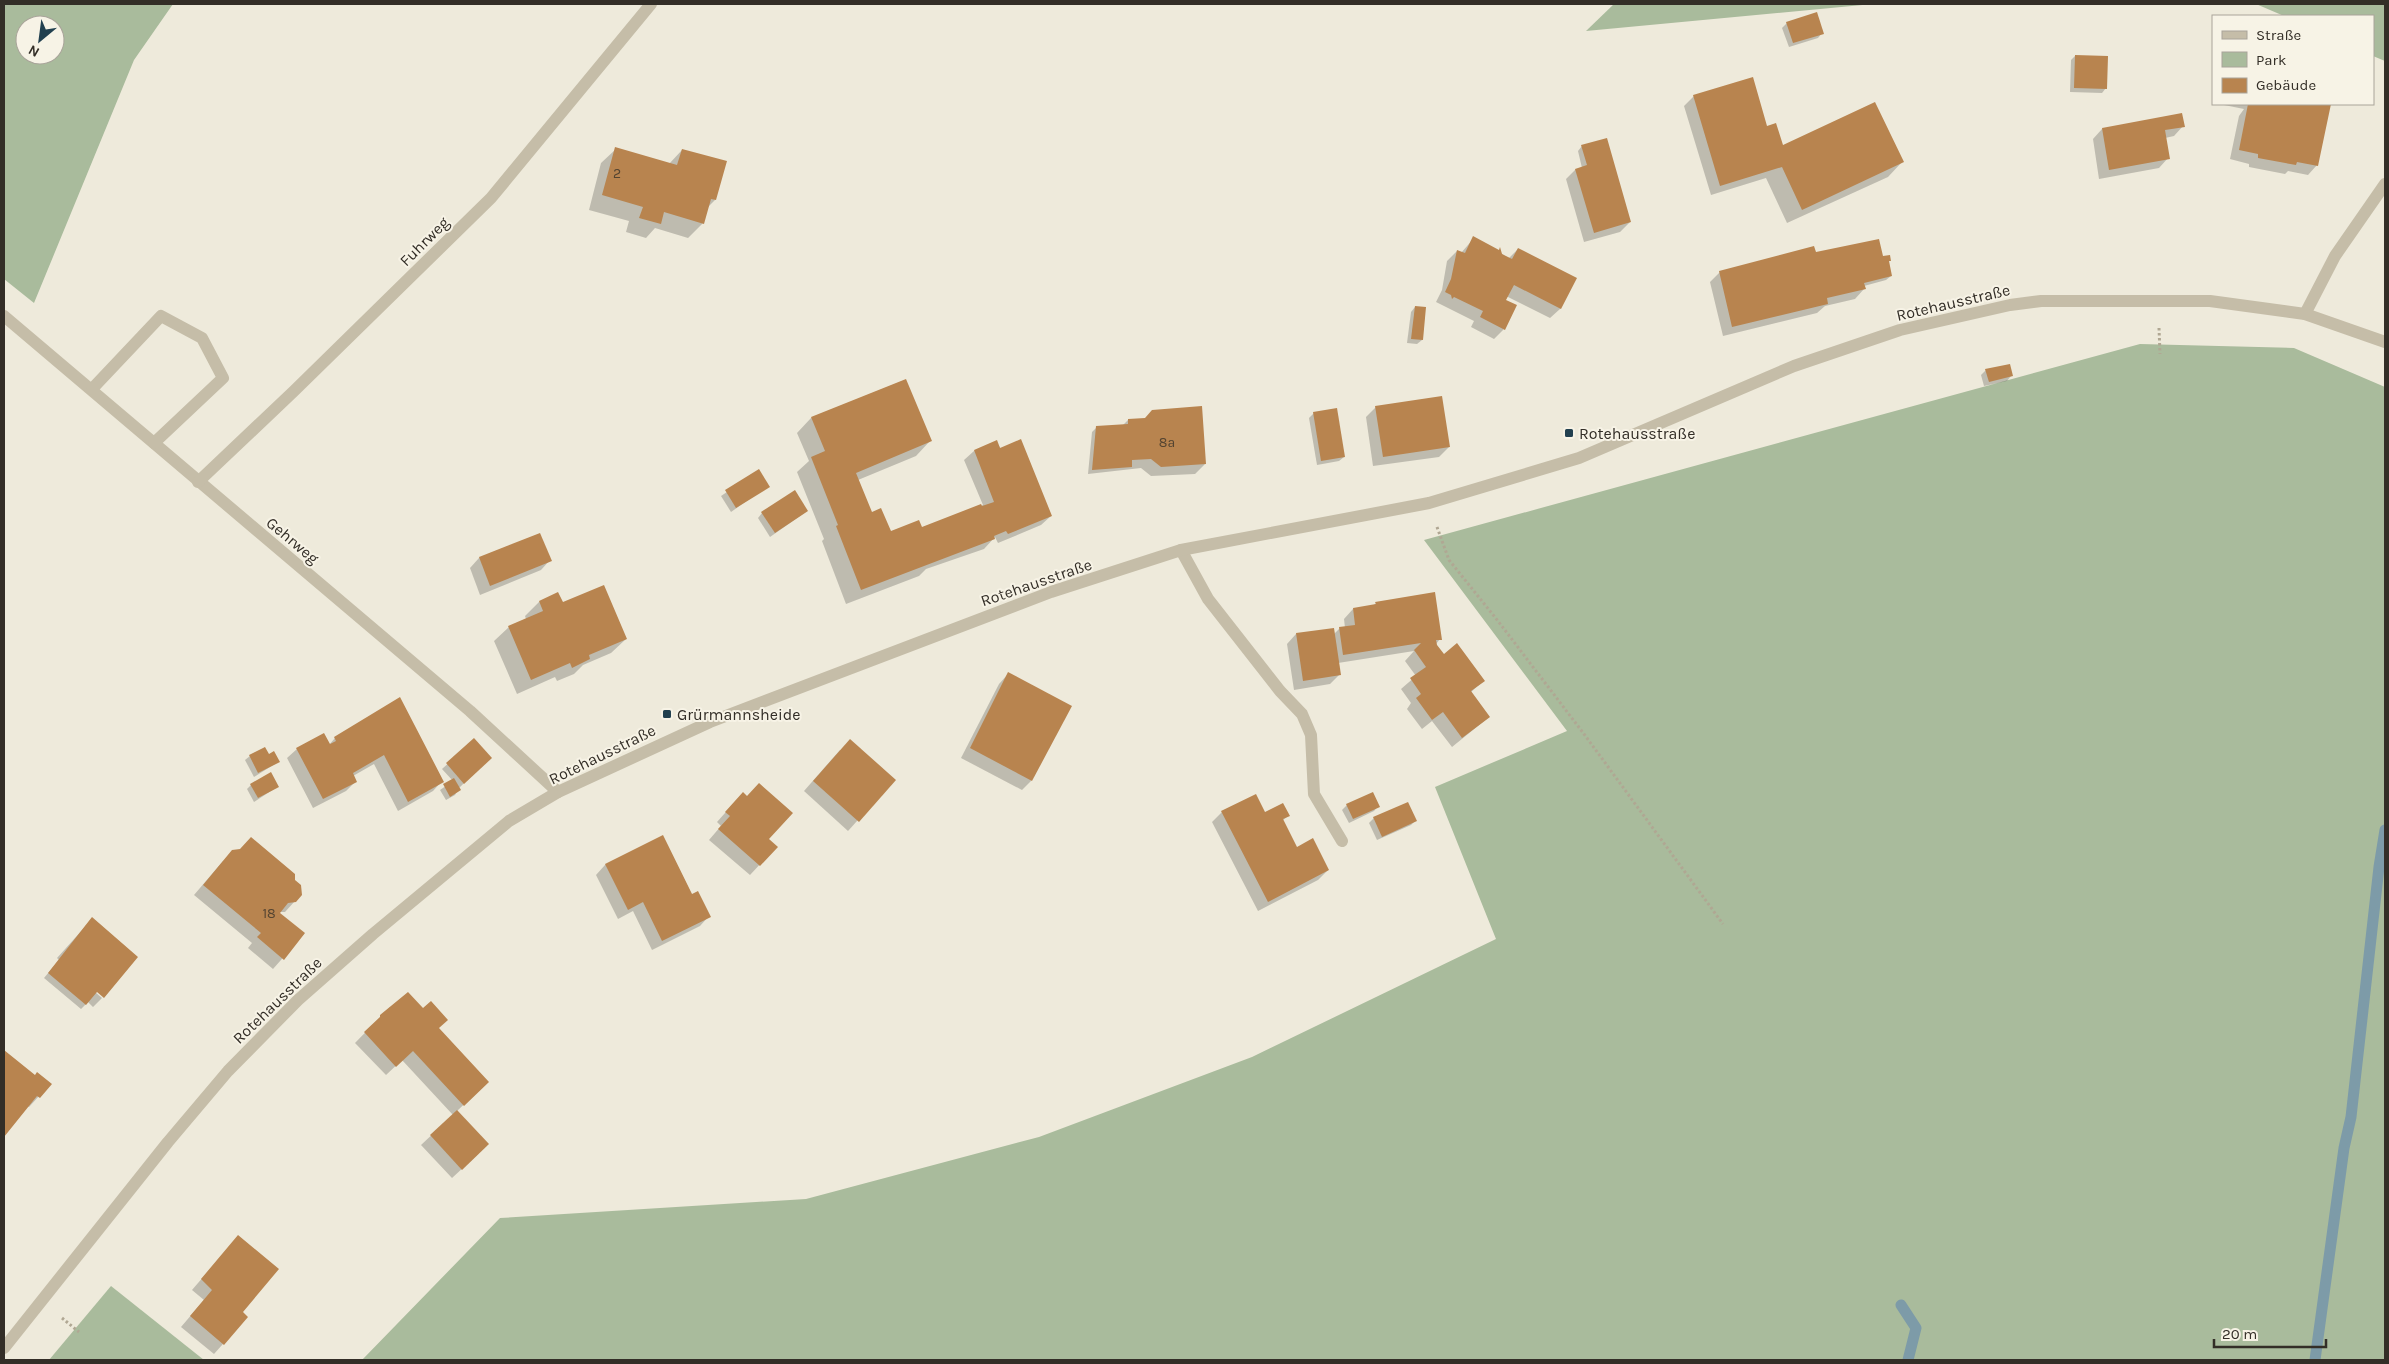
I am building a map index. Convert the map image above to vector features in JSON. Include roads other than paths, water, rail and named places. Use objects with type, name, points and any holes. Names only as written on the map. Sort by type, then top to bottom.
[{"type":"street","name":"Fuhrweg","points":[[198,482],[491,198],[651,4]]},
{"type":"street","points":[[2305,314],[2335,256],[2385,184]]},
{"type":"street","name":"Rotehausstraße","points":[[4,1348],[168,1142],[228,1071],[292,1006],[373,934],[510,822],[558,792],[710,722],[1051,592],[1181,550],[1429,503],[1580,458],[1794,366],[1900,330],[2010,305],[2041,301],[2210,301],[2305,314],[2385,342]]},
{"type":"street","name":"Gehrweg","points":[[4,316],[470,711],[558,792]]},
{"type":"street","points":[[92,389],[160,316],[202,338],[223,378],[154,443]]},
{"type":"street","points":[[1181,550],[1208,599],[1280,691],[1302,714],[1312,735],[1314,794],[1342,841]]},
{"type":"waterway","points":[[2315,1360],[2344,1148],[2351,1117],[2379,867],[2385,830]]},
{"type":"waterway","points":[[1901,1305],[1916,1328],[1908,1360]]},
{"type":"place","name":"Rotehausstraße","points":[[1569,433]]},
{"type":"place","name":"Grürmannsheide","points":[[667,714]]}]
